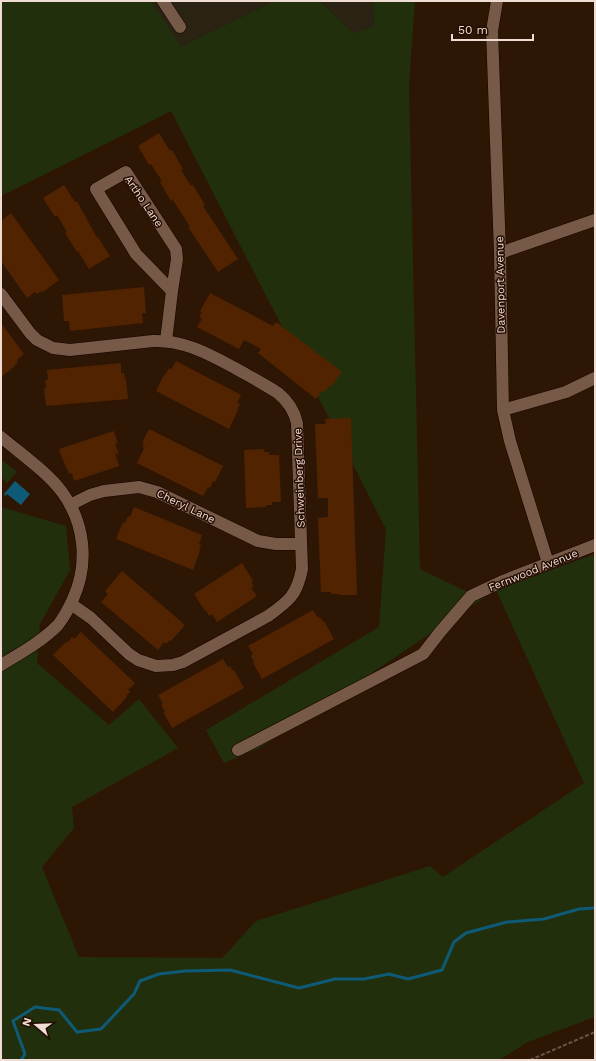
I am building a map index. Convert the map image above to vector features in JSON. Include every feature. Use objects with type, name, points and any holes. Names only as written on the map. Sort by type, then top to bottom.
[{"type":"street","points":[[163,1],[180,27]]},
{"type":"street","name":"Davenport Avenue","points":[[497,1],[492,31],[500,253],[503,410],[510,441],[548,563]]},
{"type":"street","name":"Artho Lane","points":[[166,341],[177,258],[176,249],[126,172],[96,189],[136,254],[172,291]]},
{"type":"street","points":[[500,253],[595,220]]},
{"type":"street","name":"Schweinberg Drive","points":[[1,294],[30,332],[38,340],[53,348],[70,350],[166,341],[186,344],[269,386],[285,399],[295,415],[298,434],[302,569],[297,588],[287,602],[268,616],[183,662],[173,665],[156,666],[138,660],[129,654],[91,618],[71,604]]},
{"type":"street","points":[[503,410],[566,392],[595,378]]},
{"type":"street","points":[[1,437],[52,482],[61,492],[70,505],[80,530],[83,552],[80,582],[71,604],[59,623],[34,645],[1,665]]},
{"type":"street","name":"Cheryl Lane","points":[[70,505],[96,493],[130,488],[144,488],[157,492],[258,541],[276,544],[301,544]]},
{"type":"street","name":"Fernwood Avenue","points":[[238,750],[423,654],[471,596],[503,581],[595,545]]},
{"type":"path","points":[[530,1060],[595,1032]]},
{"type":"shaded area","points":[[151,1],[275,1],[180,46]]},
{"type":"shaded area","points":[[320,1],[373,1],[374,26],[353,33]]},
{"type":"green space","points":[[1,1],[151,1],[181,46],[275,1],[320,1],[353,33],[374,26],[373,1],[415,1],[409,85],[420,569],[482,599],[258,749],[224,763],[206,730],[379,627],[386,529],[171,111],[1,196]]},
{"type":"green space","points":[[1,459],[17,472],[7,483],[1,477]]},
{"type":"green space","points":[[1,507],[66,526],[70,570],[40,624],[37,663],[109,725],[139,699],[178,748],[72,807],[74,828],[42,867],[79,957],[222,958],[256,921],[430,866],[443,877],[584,783],[496,590],[595,554],[595,1017],[528,1042],[499,1060],[1,1060]]},
{"type":"water","points":[[15,481],[30,494],[21,505],[7,494],[5,496],[4,494]]},
{"type":"building","points":[[159,133],[170,151],[172,150],[183,169],[181,170],[191,186],[193,185],[205,205],[203,206],[238,259],[218,272],[188,227],[190,227],[173,200],[171,201],[160,182],[162,181],[151,164],[149,165],[138,146]]},
{"type":"building","points":[[64,185],[75,202],[77,201],[97,238],[98,237],[110,256],[89,269],[65,233],[67,232],[57,215],[55,217],[43,198]]},
{"type":"building","points":[[11,213],[59,280],[43,292],[42,291],[37,294],[35,292],[27,298],[1,261],[1,221]]},
{"type":"building","points":[[144,287],[146,313],[142,313],[143,323],[70,331],[69,321],[64,321],[62,295]]},
{"type":"building","points":[[210,293],[273,326],[276,322],[342,372],[331,387],[329,386],[324,392],[322,391],[316,399],[258,353],[261,349],[244,340],[239,349],[197,327],[202,319],[199,317],[202,312],[200,311]]},
{"type":"building","points":[[1,323],[24,354],[17,360],[18,362],[14,367],[1,377]]},
{"type":"building","points":[[176,361],[241,395],[237,403],[240,404],[238,410],[229,429],[156,391],[164,375],[169,368],[171,370]]},
{"type":"building","points":[[121,363],[121,373],[124,373],[126,379],[128,399],[46,406],[44,388],[46,388],[45,380],[48,380],[47,370]]},
{"type":"building","points":[[351,418],[357,595],[339,595],[331,594],[331,592],[321,592],[318,518],[328,517],[328,498],[318,498],[315,424],[326,424],[325,419]]},
{"type":"building","points":[[149,429],[223,466],[215,482],[213,481],[210,488],[208,487],[203,496],[137,463],[145,446],[142,448],[144,442],[142,443]]},
{"type":"building","points":[[114,431],[118,444],[115,443],[119,455],[115,453],[119,466],[74,481],[72,473],[69,474],[66,468],[59,449]]},
{"type":"building","points":[[264,449],[264,452],[269,452],[269,455],[279,455],[281,502],[272,502],[272,505],[266,505],[266,507],[246,508],[244,450]]},
{"type":"building","points":[[134,507],[202,535],[199,544],[201,545],[200,551],[193,570],[116,539],[123,522],[125,523],[128,516],[130,517]]},
{"type":"building","points":[[242,563],[253,581],[251,582],[254,586],[251,588],[257,596],[217,622],[212,614],[209,616],[194,594]]},
{"type":"building","points":[[122,571],[185,625],[171,641],[170,640],[166,644],[164,642],[158,650],[101,602],[108,594],[105,591]]},
{"type":"building","points":[[313,610],[318,618],[320,617],[323,622],[324,621],[334,639],[262,679],[253,663],[254,662],[251,656],[253,654],[248,646]]},
{"type":"building","points":[[81,632],[135,683],[128,690],[130,692],[126,696],[127,697],[113,712],[53,655],[72,637],[74,639]]},
{"type":"building","points":[[223,659],[228,667],[230,666],[233,671],[234,670],[244,688],[172,728],[163,712],[165,712],[161,705],[163,704],[158,695]]},
{"type":"waterway","points":[[21,1060],[25,1054],[13,1021],[35,1007],[59,1010],[77,1032],[101,1029],[134,994],[140,981],[159,974],[185,971],[230,970],[299,988],[335,979],[364,979],[389,974],[408,979],[442,970],[454,942],[466,933],[507,922],[544,919],[579,909],[595,908]]}]
